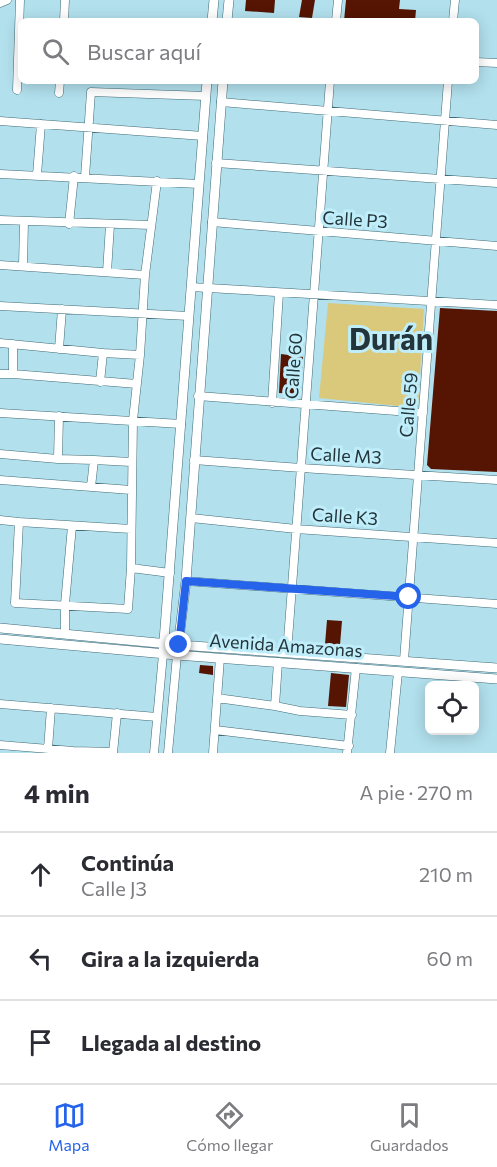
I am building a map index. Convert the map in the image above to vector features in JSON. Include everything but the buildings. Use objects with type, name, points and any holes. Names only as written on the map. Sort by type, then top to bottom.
[{"type":"street","points":[[0,3],[8,0]]},
{"type":"street","points":[[19,18],[20,0]]},
{"type":"street","points":[[64,18],[65,0]]},
{"type":"street","points":[[212,18],[214,0]]},
{"type":"street","points":[[227,18],[229,0]]},
{"type":"street","points":[[336,18],[338,0]]},
{"type":"street","points":[[453,18],[455,0]]},
{"type":"street","points":[[17,90],[18,60]]},
{"type":"street","points":[[479,62],[497,63]]},
{"type":"street","points":[[59,93],[60,84]]},
{"type":"street","points":[[154,753],[207,84]]},
{"type":"street","points":[[168,753],[186,581],[223,84]]},
{"type":"street","name":"Calle 60","points":[[287,653],[330,84]]},
{"type":"street","name":"Calle 59","points":[[404,660],[448,84]]},
{"type":"street","points":[[85,177],[90,95],[94,91],[206,96]]},
{"type":"street","points":[[221,102],[497,125]]},
{"type":"street","points":[[0,121],[203,136]]},
{"type":"street","points":[[37,175],[41,124]]},
{"type":"street","points":[[216,164],[497,183]]},
{"type":"street","points":[[0,174],[199,184]]},
{"type":"street","points":[[69,224],[74,176]]},
{"type":"street","points":[[19,522],[15,603],[128,609],[131,568],[133,420],[140,355],[141,313],[157,181]]},
{"type":"street","points":[[0,220],[151,225]]},
{"type":"street","points":[[23,266],[24,222]]},
{"type":"street","name":"Calle P3","points":[[212,222],[319,233],[497,246]]},
{"type":"street","points":[[107,272],[110,225]]},
{"type":"street","points":[[0,265],[145,275]]},
{"type":"street","points":[[191,287],[497,305]]},
{"type":"street","points":[[272,403],[279,293]]},
{"type":"street","points":[[0,306],[188,316]]},
{"type":"street","points":[[59,349],[62,309]]},
{"type":"street","points":[[0,343],[140,355]]},
{"type":"street","points":[[13,344],[13,374]]},
{"type":"street","points":[[100,382],[104,353]]},
{"type":"street","points":[[0,374],[137,384]]},
{"type":"street","points":[[198,396],[423,413]]},
{"type":"street","points":[[0,413],[181,424]]},
{"type":"street","points":[[58,459],[59,416]]},
{"type":"street","points":[[0,454],[131,462]]},
{"type":"street","points":[[91,487],[94,460]]},
{"type":"street","name":"Calle M3","points":[[194,460],[497,480]]},
{"type":"street","points":[[0,480],[131,490]]},
{"type":"street","name":"Calle K3","points":[[191,518],[296,529],[497,543]]},
{"type":"street","points":[[0,520],[131,529]]},
{"type":"street","points":[[64,634],[72,526]]},
{"type":"street","points":[[131,568],[170,573]]},
{"type":"street","points":[[186,581],[497,604]]},
{"type":"street","name":"Avenida Amazonas","points":[[0,628],[64,634],[164,649]]},
{"type":"street","name":"Avenida Amazonas","points":[[0,639],[178,650],[287,653],[497,668]]},
{"type":"street","name":"Avenida Amazonas","points":[[178,650],[220,658],[497,679]]},
{"type":"street","points":[[213,753],[220,658]]},
{"type":"street","points":[[275,706],[278,662]]},
{"type":"street","points":[[215,730],[348,749],[357,668]]},
{"type":"street","points":[[390,753],[398,672]]},
{"type":"street","points":[[217,698],[300,711],[352,715]]},
{"type":"street","points":[[0,704],[157,717]]},
{"type":"street","points":[[48,749],[51,708]]},
{"type":"street","points":[[0,745],[73,752],[113,752],[117,713]]},
{"type":"shaded area","points":[[328,303],[424,309],[418,408],[319,398]]},
{"type":"district","name":"Durán","points":[[391,340]]},
{"type":"route","points":[[179,645],[186,581],[409,597]]}]
